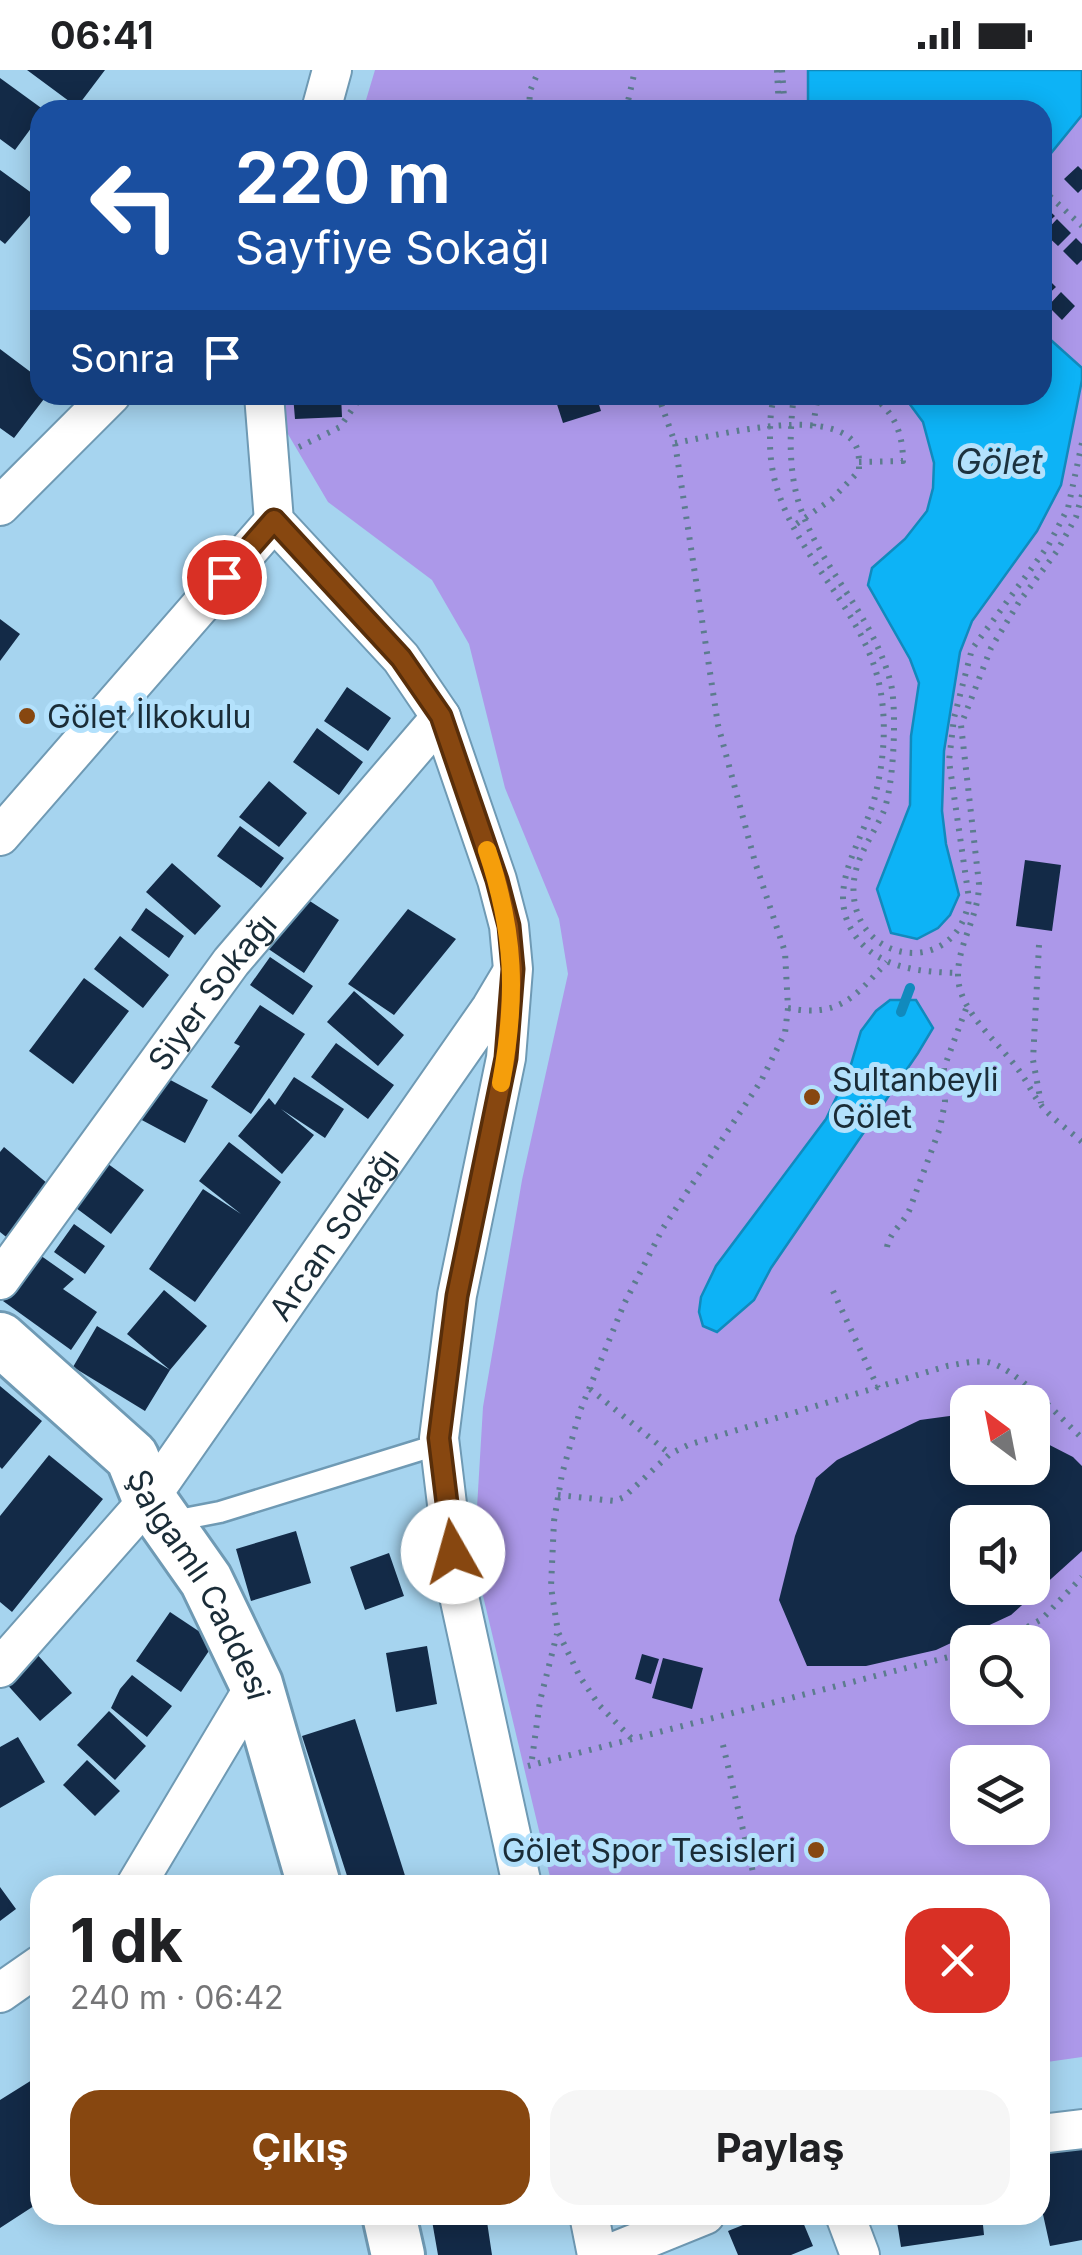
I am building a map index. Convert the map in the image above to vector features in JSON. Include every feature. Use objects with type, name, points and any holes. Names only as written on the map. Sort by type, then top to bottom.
[{"type":"street","points":[[324,100],[332,70]]},
{"type":"street","points":[[0,506],[102,405]]},
{"type":"street","points":[[265,405],[274,520],[401,658],[441,716],[509,926],[513,969],[506,1058],[457,1296],[440,1444],[457,1588],[514,1770],[521,1875]]},
{"type":"street","points":[[0,836],[274,520]]},
{"type":"street","name":"Siyer Sokağı","points":[[0,1280],[231,962],[441,716]]},
{"type":"street","name":"Arcan Sokağı","points":[[0,1668],[157,1511],[492,1008],[513,969]]},
{"type":"street","name":"Şalgamlı Caddesi","points":[[0,1339],[132,1456],[157,1511],[206,1580],[256,1684],[311,1875]]},
{"type":"street","points":[[142,1875],[256,1684]]},
{"type":"street","points":[[0,1993],[30,1972]]},
{"type":"street","points":[[1050,2133],[1082,2128]]},
{"type":"street","points":[[391,2225],[398,2255]]},
{"type":"street","points":[[591,2225],[596,2255]]},
{"type":"street","points":[[628,2251],[684,2225]]},
{"type":"street","points":[[849,2225],[860,2255]]},
{"type":"lane","points":[[157,1511],[220,1512],[440,1444]]},
{"type":"path","points":[[530,100],[538,70]]},
{"type":"path","points":[[628,100],[634,70]]},
{"type":"path","points":[[780,70],[784,100]]},
{"type":"path","points":[[1052,199],[1082,226]]},
{"type":"path","points":[[269,462],[340,426],[355,405]]},
{"type":"path","points":[[631,1738],[598,1705],[558,1632],[550,1587],[558,1495],[576,1427],[624,1304],[662,1228],[761,1081],[785,1032],[788,1008],[786,952],[755,862],[718,725],[675,443],[662,405]]},
{"type":"path","points":[[773,405],[770,455],[784,510],[866,649],[883,701],[877,790],[847,871],[844,897],[850,926],[860,941],[887,962],[920,972],[958,973]]},
{"type":"path","points":[[793,405],[792,468],[804,519],[870,628],[892,686],[894,718],[888,793],[884,812],[857,865],[854,900],[860,920],[897,952],[920,955],[940,948],[959,932],[967,916],[969,899],[949,761],[954,718],[972,649],[1058,529],[1068,508],[1082,443]]},
{"type":"path","points":[[812,426],[816,405]]},
{"type":"path","points":[[859,462],[903,461],[897,424],[884,405]]},
{"type":"path","points":[[675,443],[790,426],[835,430],[853,441],[859,471],[848,484],[792,526]]},
{"type":"path","points":[[1082,496],[1076,517],[1056,552],[1018,602],[991,648],[961,726],[979,902],[958,973],[960,992],[967,1005],[1019,1070],[1042,1107],[1082,1142]]},
{"type":"path","points":[[1039,945],[1034,1060],[1042,1107]]},
{"type":"path","points":[[788,1008],[826,1012],[840,1007],[887,962]]},
{"type":"path","points":[[887,1246],[889,1237],[909,1212],[940,1128],[946,1102],[944,1068],[967,1005]]},
{"type":"path","points":[[833,1292],[878,1388]]},
{"type":"path","points":[[558,1495],[615,1501],[624,1498],[670,1454],[688,1445],[974,1361],[991,1362],[1011,1373],[1082,1438]]},
{"type":"path","points":[[590,1389],[670,1454]]},
{"type":"path","points":[[1031,1625],[1042,1619],[1082,1577]]},
{"type":"path","points":[[514,1770],[540,1702],[558,1632]]},
{"type":"path","points":[[514,1770],[950,1657]]},
{"type":"path","points":[[723,1745],[754,1875]]},
{"type":"shaded area","name":"Sultanbeyli Gölet","points":[[375,70],[1082,70],[1082,2057],[1050,2062],[1050,1875],[550,1875],[474,1558],[483,1407],[522,1180],[568,974],[559,919],[505,788],[469,644],[432,580],[328,502],[282,424],[283,405],[1052,405],[1052,100],[366,100]]},
{"type":"water","points":[[808,70],[1082,70],[1082,115],[1052,152],[1052,100],[808,100]]},
{"type":"water","name":"Gölet","points":[[1052,341],[1082,368],[1061,485],[1037,531],[972,621],[960,652],[944,751],[942,811],[959,895],[950,915],[938,928],[917,939],[891,933],[877,889],[910,805],[911,736],[919,683],[910,659],[868,585],[872,568],[905,539],[927,511],[934,463],[923,422],[910,405],[1052,405]]},
{"type":"water","points":[[890,1000],[916,1000],[933,1028],[771,1268],[754,1300],[717,1332],[703,1326],[699,1312],[701,1297],[716,1266],[826,1119],[849,1071],[861,1031]]},
{"type":"building","points":[[27,70],[105,70],[82,100],[68,100]]},
{"type":"building","points":[[0,78],[30,100],[30,130],[15,150],[0,139]]},
{"type":"building","points":[[1078,166],[1082,170],[1082,189],[1078,193],[1064,179]]},
{"type":"building","points":[[0,170],[30,192],[30,215],[5,244],[0,240]]},
{"type":"building","points":[[1057,219],[1071,233],[1058,246],[1052,240],[1052,224]]},
{"type":"building","points":[[1076,238],[1082,244],[1082,260],[1077,265],[1063,251]]},
{"type":"building","points":[[1061,292],[1075,306],[1062,320],[1052,310],[1052,302]]},
{"type":"building","points":[[0,349],[30,372],[30,405],[39,405],[14,438],[0,428]]},
{"type":"building","points":[[294,405],[341,405],[342,417],[295,419]]},
{"type":"building","points":[[557,405],[599,405],[601,411],[563,423]]},
{"type":"building","points":[[0,619],[20,634],[0,661]]},
{"type":"building","points":[[347,687],[391,718],[368,751],[324,721]]},
{"type":"building","points":[[317,728],[363,762],[339,795],[293,762]]},
{"type":"building","points":[[269,781],[307,813],[279,847],[239,817]]},
{"type":"building","points":[[240,826],[284,858],[261,888],[217,856]]},
{"type":"building","points":[[1025,860],[1061,865],[1052,931],[1016,926]]},
{"type":"building","points":[[172,863],[221,906],[195,935],[146,892]]},
{"type":"building","points":[[299,894],[339,920],[304,973],[264,946]]},
{"type":"building","points":[[146,908],[184,936],[169,958],[131,930]]},
{"type":"building","points":[[408,909],[456,939],[394,1015],[348,984]]},
{"type":"building","points":[[120,936],[169,975],[143,1008],[94,969]]},
{"type":"building","points":[[270,957],[313,986],[293,1015],[250,985]]},
{"type":"building","points":[[84,978],[129,1011],[73,1084],[29,1051]]},
{"type":"building","points":[[354,991],[404,1035],[378,1066],[327,1022]]},
{"type":"building","points":[[260,1005],[305,1034],[251,1114],[211,1087],[240,1046],[234,1043]]},
{"type":"building","points":[[336,1043],[394,1085],[368,1119],[311,1077]]},
{"type":"building","points":[[161,1075],[208,1100],[185,1143],[138,1118]]},
{"type":"building","points":[[294,1077],[344,1109],[325,1138],[281,1109],[314,1135],[282,1174],[238,1136],[269,1098],[275,1105]]},
{"type":"building","points":[[229,1142],[281,1182],[195,1302],[149,1269],[203,1189],[241,1214],[199,1181]]},
{"type":"building","points":[[4,1147],[54,1189],[10,1240],[0,1232],[0,1152]]},
{"type":"building","points":[[104,1161],[144,1190],[111,1234],[72,1205]]},
{"type":"building","points":[[74,1224],[105,1246],[85,1274],[54,1252]]},
{"type":"building","points":[[37,1253],[74,1279],[63,1289],[97,1312],[71,1350],[3,1301]]},
{"type":"building","points":[[164,1290],[207,1326],[170,1370],[127,1334]]},
{"type":"building","points":[[97,1326],[170,1370],[145,1411],[73,1367]]},
{"type":"building","points":[[0,1386],[42,1421],[2,1469],[0,1467]]},
{"type":"building","points":[[950,1416],[950,1485],[1050,1485],[1050,1445],[1082,1466],[1082,1551],[1050,1580],[1050,1505],[950,1505],[950,1605],[1022,1605],[990,1625],[950,1625],[950,1643],[936,1650],[866,1666],[807,1666],[779,1600],[795,1536],[816,1478],[837,1460],[920,1420]]},
{"type":"building","points":[[49,1455],[103,1499],[12,1612],[0,1602],[0,1516]]},
{"type":"building","points":[[296,1531],[311,1583],[251,1601],[236,1549]]},
{"type":"building","points":[[389,1553],[404,1596],[365,1610],[350,1567]]},
{"type":"building","points":[[170,1612],[215,1642],[181,1692],[136,1661]]},
{"type":"building","points":[[427,1646],[437,1704],[396,1712],[386,1653]]},
{"type":"building","points":[[35,1652],[72,1693],[40,1721],[3,1680]]},
{"type":"building","points":[[642,1654],[659,1659],[651,1684],[635,1679]]},
{"type":"building","points":[[663,1658],[703,1668],[692,1709],[652,1698]]},
{"type":"building","points":[[132,1675],[172,1706],[147,1737],[111,1708]]},
{"type":"building","points":[[109,1711],[146,1746],[115,1780],[77,1745]]},
{"type":"building","points":[[355,1719],[405,1875],[347,1875],[302,1736]]},
{"type":"building","points":[[18,1737],[45,1782],[0,1808],[0,1747]]},
{"type":"building","points":[[87,1760],[120,1791],[95,1816],[63,1785]]},
{"type":"building","points":[[0,1887],[16,1909],[0,1921]]},
{"type":"building","points":[[30,2081],[30,2208],[0,2228],[0,2100]]},
{"type":"building","points":[[1082,2148],[1082,2240],[1050,2246],[1045,2225],[1050,2225],[1050,2153]]},
{"type":"building","points":[[433,2225],[488,2225],[492,2255],[438,2255]]},
{"type":"building","points":[[743,2225],[804,2225],[813,2246],[791,2255],[738,2255],[728,2231]]},
{"type":"building","points":[[898,2225],[983,2225],[984,2235],[901,2247]]},
{"type":"waterway","points":[[901,1012],[910,988]]},
{"type":"slow traffic","points":[[487,850],[509,926],[513,969],[501,1083]]},
{"type":"place","name":"Gölet İlkokulu","points":[[27,716]]},
{"type":"place","name":"Sultanbeyli Gölet","points":[[812,1097]]},
{"type":"place","name":"Gölet Spor Tesisleri","points":[[816,1850]]},
{"type":"route","points":[[224,577],[274,520],[401,658],[441,716],[509,926],[513,969],[506,1058],[457,1296],[439,1438],[453,1552]]}]
